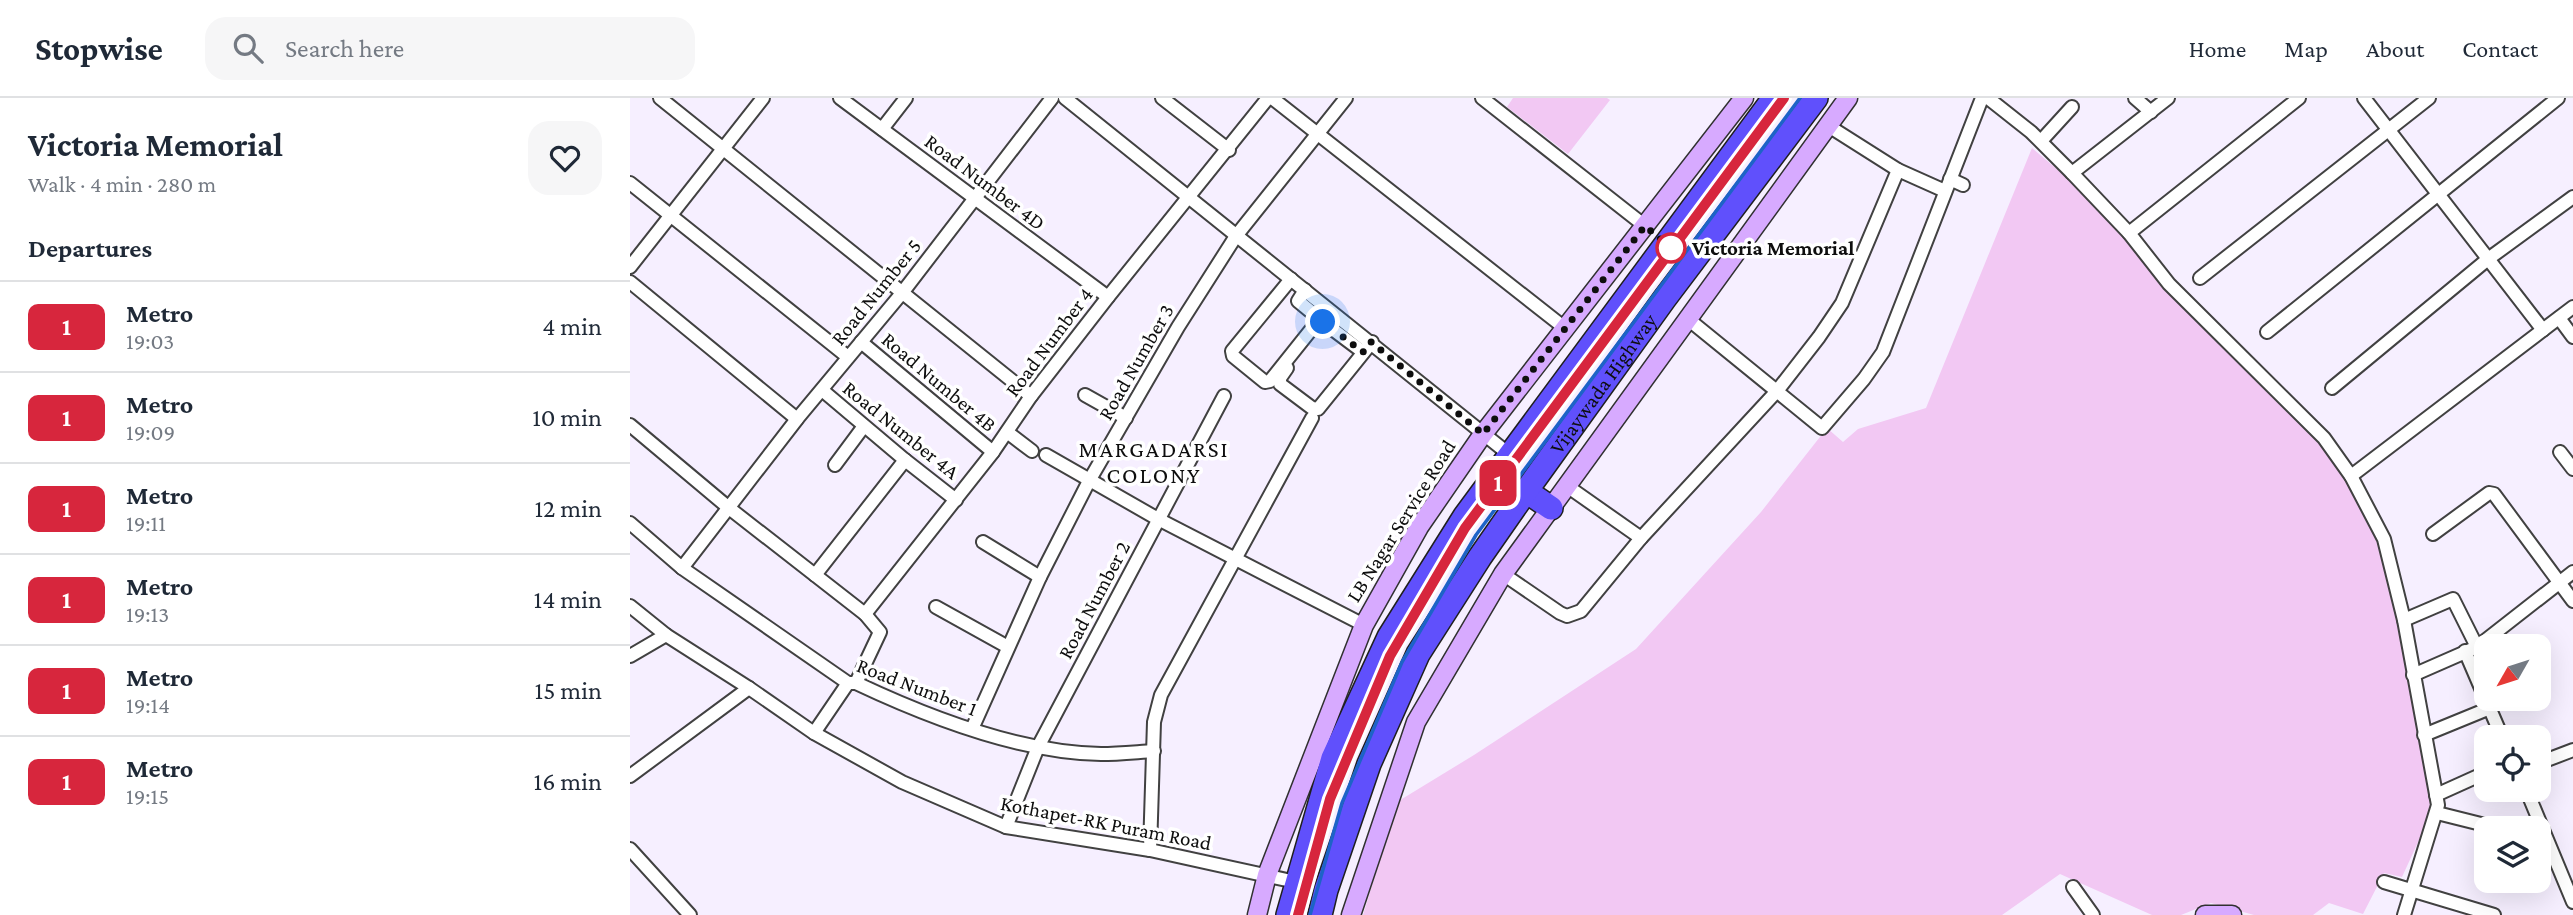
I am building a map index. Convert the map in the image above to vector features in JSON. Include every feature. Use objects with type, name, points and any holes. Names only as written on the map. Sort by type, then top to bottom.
[{"type":"highway","name":"Vijaywada Highway","points":[[1288,915],[1333,758],[1389,637],[1465,516],[1774,98]]},
{"type":"highway","name":"Vijaywada Highway","points":[[1320,915],[1326,890],[1375,749],[1418,654],[1479,557],[1526,491],[1665,298],[1816,98]]},
{"type":"highway","points":[[1526,491],[1551,508]]},
{"type":"highway","points":[[1354,710],[1388,721]]},
{"type":"highway","points":[[1342,738],[1375,749]]},
{"type":"street","points":[[660,98],[1031,396]]},
{"type":"street","points":[[630,267],[763,98]]},
{"type":"street","name":"Road Number 4D","points":[[840,98],[1108,298]]},
{"type":"street","points":[[881,129],[906,98]]},
{"type":"street","name":"Road Number 5","points":[[682,568],[797,419],[902,293],[1052,98]]},
{"type":"street","points":[[1065,98],[1332,311],[1367,347]]},
{"type":"street","points":[[1163,98],[1229,150]]},
{"type":"street","points":[[1270,98],[1566,330]]},
{"type":"street","name":"Road Number 4","points":[[865,614],[993,452],[1031,396],[1270,98]]},
{"type":"street","name":"Road Number 3","points":[[972,729],[1040,577],[1089,481],[1178,327],[1237,236],[1346,98]]},
{"type":"street","points":[[1482,98],[1645,226]]},
{"type":"street","name":"LB Nagar Service Road","points":[[1257,915],[1267,875],[1364,625],[1419,527],[1483,434],[1744,98]]},
{"type":"street","points":[[1351,915],[1416,722],[1503,574],[1848,98]]},
{"type":"street","points":[[1688,319],[1822,428],[1864,379],[1882,352],[1933,242],[1982,98]]},
{"type":"street","points":[[1987,98],[2041,141],[2129,233],[2181,296],[2324,438],[2351,476],[2384,539],[2404,620],[2437,813],[2404,915]]},
{"type":"street","points":[[2135,98],[2151,112]]},
{"type":"street","points":[[2072,173],[2168,98]]},
{"type":"street","points":[[2129,233],[2299,98]]},
{"type":"street","points":[[2364,98],[2543,330]]},
{"type":"street","points":[[2200,278],[2429,98]]},
{"type":"street","points":[[2267,332],[2558,98]]},
{"type":"street","points":[[2041,141],[2072,107]]},
{"type":"street","points":[[1827,125],[1899,170],[1953,187]]},
{"type":"street","points":[[1503,574],[1559,613],[1567,616],[1581,611],[1640,538],[1777,391],[1842,303],[1899,170]]},
{"type":"street","points":[[630,183],[848,357]]},
{"type":"street","points":[[2332,388],[2488,259],[2573,197]]},
{"type":"street","points":[[1291,279],[1232,351],[1233,356],[1265,382],[1270,381],[1318,321],[1315,315],[1298,301],[1305,290]]},
{"type":"street","points":[[630,282],[797,419]]},
{"type":"street","points":[[2351,476],[2573,307]]},
{"type":"street","points":[[1332,311],[1282,374],[1279,381],[1282,386],[1311,408],[1318,409],[1367,347]]},
{"type":"street","points":[[2559,318],[2573,337]]},
{"type":"street","points":[[1323,322],[1367,347],[1510,455]]},
{"type":"street","name":"Road Number 4B","points":[[861,342],[993,452]]},
{"type":"street","name":"Road Number 4A","points":[[821,390],[956,500]]},
{"type":"street","points":[[1085,395],[1126,418]]},
{"type":"street","name":"Road Number 2","points":[[1006,827],[1038,747],[1224,396]]},
{"type":"street","points":[[1150,850],[1154,722],[1161,695],[1312,418]]},
{"type":"street","points":[[630,425],[729,508],[865,614],[880,632],[852,683],[814,733]]},
{"type":"street","points":[[835,465],[864,426]]},
{"type":"street","points":[[1007,432],[1032,451]]},
{"type":"street","points":[[2560,452],[2573,469]]},
{"type":"street","points":[[1046,455],[1158,520],[1364,625]]},
{"type":"street","points":[[815,575],[905,460]]},
{"type":"street","points":[[1567,486],[1640,538]]},
{"type":"street","points":[[2433,534],[2489,493],[2494,494],[2573,601]]},
{"type":"street","name":"Road Number 1","points":[[630,523],[682,568],[852,683],[911,709],[1038,747],[1100,754],[1154,751]]},
{"type":"street","points":[[983,542],[1040,577]]},
{"type":"street","points":[[2413,676],[2471,649],[2573,572]]},
{"type":"street","points":[[2404,620],[2453,598],[2474,658]]},
{"type":"street","name":"Kothapet-RK Puram Road","points":[[630,606],[666,635],[814,733],[902,782],[1006,827],[1150,850],[1296,882]]},
{"type":"street","points":[[936,607],[1008,647]]},
{"type":"street","points":[[630,656],[666,635]]},
{"type":"street","points":[[630,776],[749,688]]},
{"type":"street","points":[[2424,736],[2483,711]]},
{"type":"street","points":[[2551,758],[2570,751],[2573,766]]},
{"type":"street","points":[[2435,794],[2474,778]]},
{"type":"street","points":[[2437,813],[2474,822]]},
{"type":"street","points":[[630,849],[690,915]]},
{"type":"street","points":[[2551,856],[2573,902]]},
{"type":"street","points":[[2384,882],[2494,915]]},
{"type":"street","points":[[2073,887],[2093,915]]},
{"type":"street","points":[[2205,915],[2232,915]]},
{"type":"shaded area","points":[[1513,98],[1610,100],[1568,154],[1507,107]]},
{"type":"shaded area","points":[[2032,148],[2065,176],[2150,261],[2163,284],[2331,454],[2381,539],[2401,621],[2432,796],[2430,816],[2402,877],[2384,873],[2363,914],[2329,903],[2313,915],[2254,915],[2211,903],[2181,915],[2152,915],[2060,874],[2002,915],[1363,915],[1397,802],[1636,649],[1761,512],[1827,428],[1843,442],[1858,429],[1926,408]]},
{"type":"railway","points":[[1298,915],[1330,799],[1390,656],[1465,528],[1785,98]]},
{"type":"railway","points":[[1310,915],[1342,803],[1402,662],[1476,535],[1800,98]]},
{"type":"metro line","name":"1","points":[[1298,915],[1330,799],[1390,656],[1465,528],[1784,98]]},
{"type":"place","name":"Victoria Memorial","points":[[1671,248]]},
{"type":"district","name":"MARGADARSI COLONY","points":[[1154,462]]},
{"type":"route","points":[[1323,322],[1363,352],[1371,342],[1483,434],[1645,226],[1671,248]]}]
